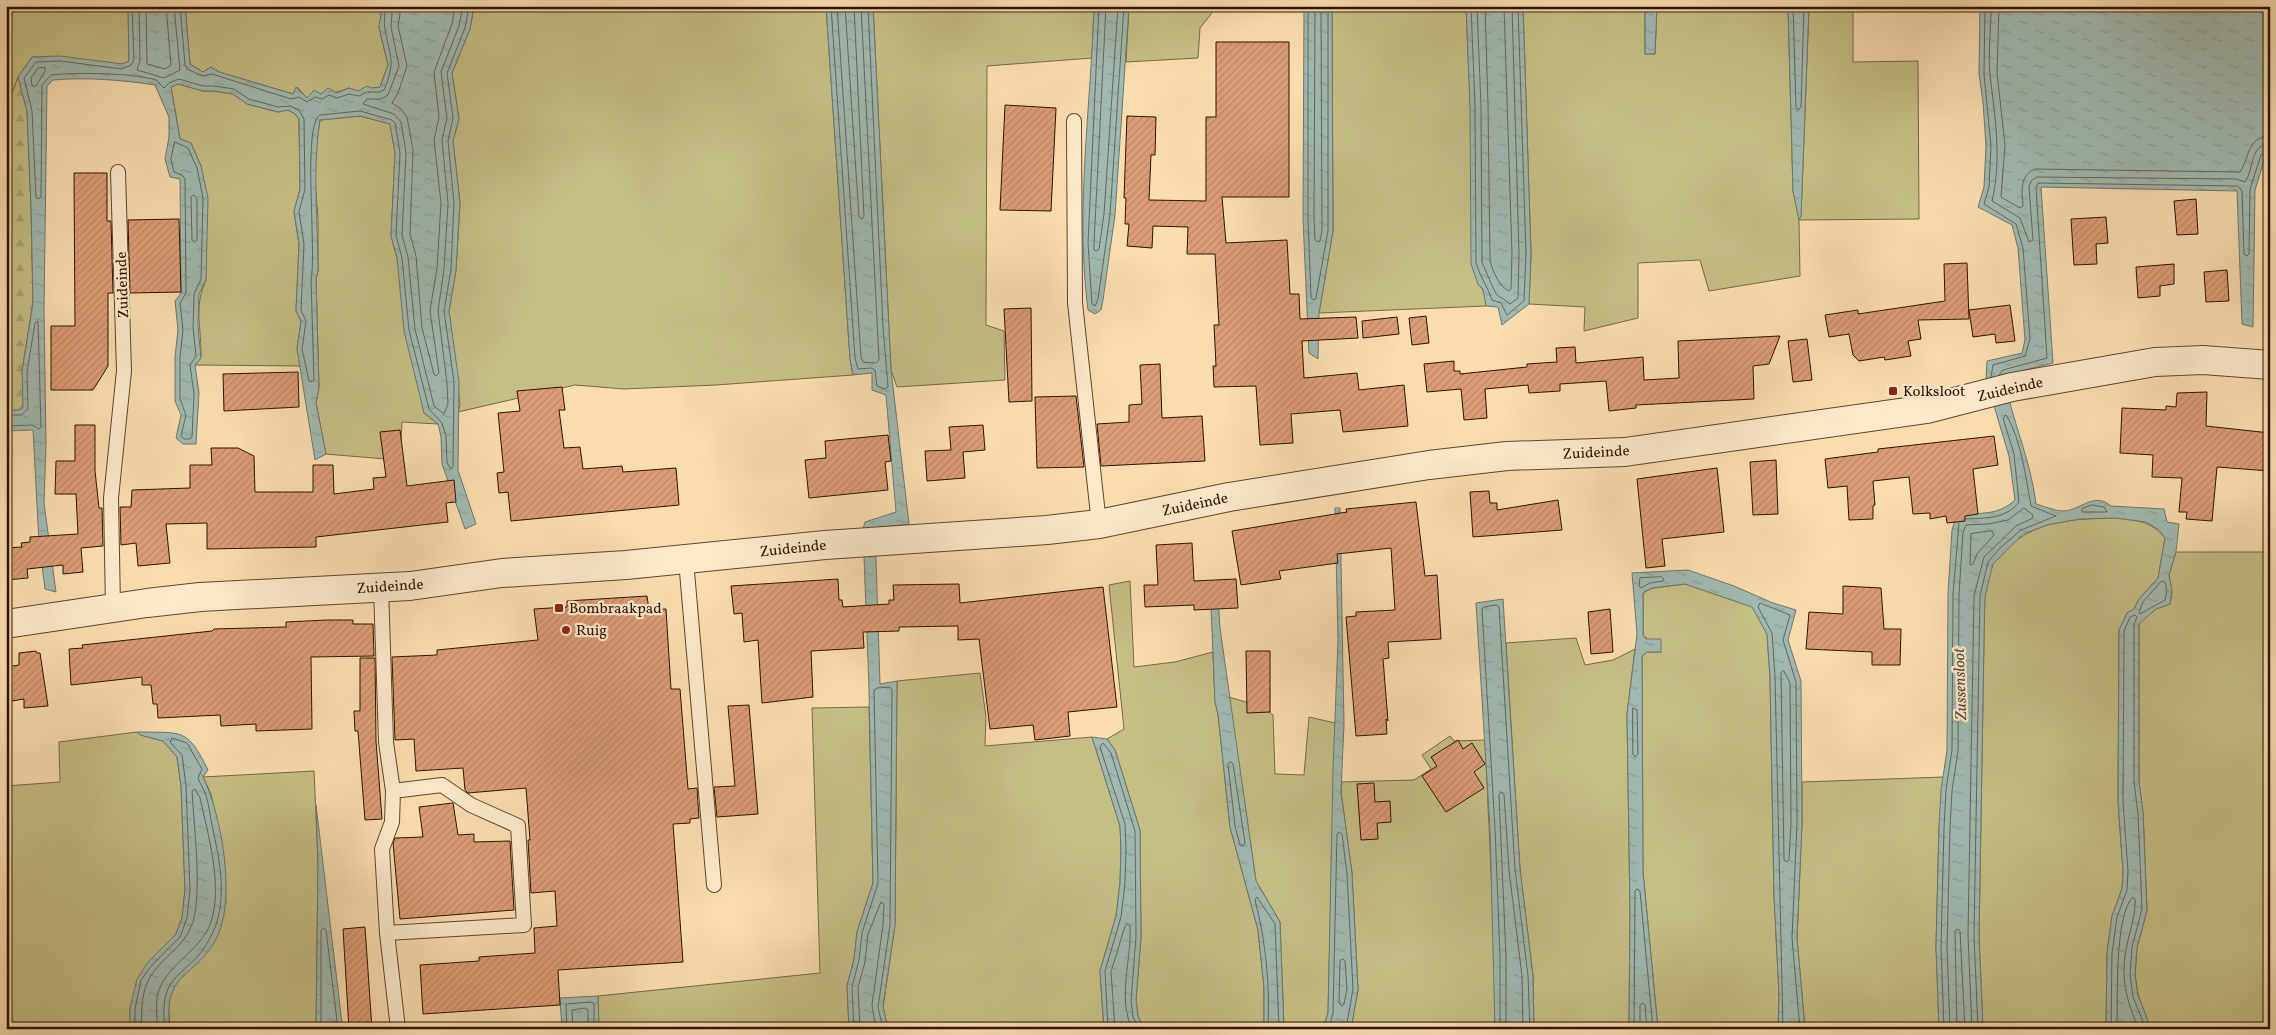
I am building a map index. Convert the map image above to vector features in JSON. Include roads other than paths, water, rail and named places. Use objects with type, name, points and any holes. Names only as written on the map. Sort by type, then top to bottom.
[{"type":"street","name":"Zuideinde","points":[[6,624],[200,597],[427,584],[502,573],[686,560],[825,544],[1047,530],[1099,524],[1229,497],[1429,464],[1507,456],[1625,452],[1928,409],[2012,388],[2154,362],[2203,360],[2270,365]]},
{"type":"lane","points":[[1074,121],[1075,303],[1099,524]]},
{"type":"lane","name":"Zuideinde","points":[[113,608],[111,498],[124,371],[118,172]]},
{"type":"lane","points":[[686,560],[714,885]]},
{"type":"lane","points":[[381,587],[386,742],[393,790],[392,822],[382,848],[387,933],[398,1029]]},
{"type":"lane","points":[[387,933],[524,925],[518,826],[471,805],[442,785],[393,790]]},
{"type":"water","points":[[128,6],[185,6],[190,64],[203,72],[211,67],[219,72],[293,94],[296,87],[307,98],[314,90],[321,94],[328,88],[337,93],[349,88],[358,91],[367,86],[372,88],[380,87],[388,65],[379,27],[381,15],[377,6],[474,6],[470,29],[452,73],[459,119],[453,141],[460,203],[456,270],[449,311],[459,382],[458,470],[476,524],[465,529],[442,464],[441,437],[438,424],[424,413],[404,331],[397,258],[391,236],[395,153],[390,124],[360,116],[320,120],[316,158],[318,271],[316,279],[319,387],[316,403],[326,454],[315,460],[297,349],[301,321],[296,311],[299,244],[294,211],[300,189],[299,119],[288,110],[278,112],[247,104],[233,94],[203,91],[178,84],[171,87],[180,139],[191,143],[201,166],[208,198],[206,280],[199,294],[198,326],[201,358],[195,365],[199,393],[196,444],[183,444],[176,438],[181,415],[175,401],[175,357],[178,330],[175,301],[181,293],[180,179],[170,177],[165,159],[169,137],[169,117],[155,85],[104,80],[53,80],[47,86],[44,310],[46,443],[44,503],[56,592],[45,589],[39,542],[33,430],[6,431],[6,410],[19,410],[23,408],[22,371],[33,303],[27,111],[18,77],[32,57],[60,56],[123,64],[129,61]]},
{"type":"water","points":[[826,6],[873,6],[891,370],[909,524],[875,528],[880,684],[897,681],[895,925],[883,1006],[888,1029],[849,1029],[847,986],[854,959],[857,932],[873,883],[863,529],[865,522],[896,512],[886,395],[872,390],[872,373],[853,375],[850,359]]},
{"type":"water","points":[[1094,6],[1129,6],[1115,215],[1101,310],[1095,314],[1088,310],[1083,234],[1083,196]]},
{"type":"water","points":[[1304,6],[1332,6],[1333,231],[1319,313],[1318,359],[1309,353],[1303,219]]},
{"type":"water","points":[[1466,6],[1523,6],[1531,254],[1529,304],[1502,325],[1498,307],[1486,306],[1483,289],[1478,284],[1471,264],[1470,106]]},
{"type":"water","points":[[1645,6],[1657,6],[1655,54],[1645,54]]},
{"type":"water","points":[[1788,6],[1809,6],[1801,216],[1799,220],[1793,191]]},
{"type":"water","name":"Zussensloot","points":[[1980,6],[2270,6],[2270,153],[2265,157],[2255,190],[2253,327],[2242,324],[2237,191],[2041,187],[2053,363],[2004,375],[2011,408],[2030,471],[2036,504],[2063,511],[2099,500],[2111,506],[2164,509],[2167,522],[2179,524],[2176,552],[2169,575],[2172,591],[2170,604],[2156,609],[2139,624],[2139,781],[2143,813],[2147,910],[2137,948],[2135,975],[2138,995],[2151,1029],[2106,1029],[2107,953],[2112,916],[2122,889],[2123,871],[2118,801],[2119,630],[2127,613],[2134,609],[2139,599],[2158,578],[2165,538],[2159,530],[2146,522],[2116,518],[2080,519],[2047,525],[2023,534],[1993,564],[1985,597],[1984,640],[1979,936],[1983,1029],[1939,1029],[1936,947],[1939,827],[1941,790],[1947,750],[1948,593],[1952,530],[1957,514],[1995,511],[2002,509],[2015,500],[2009,456],[1986,379],[1987,361],[2022,353],[2025,340],[2018,248],[2012,225],[1978,207],[1984,187],[1986,146],[1979,74]]},
{"type":"water","points":[[1335,508],[1340,508],[1344,724],[1341,792],[1352,873],[1358,990],[1351,1029],[1323,1029],[1328,1013],[1338,640]]},
{"type":"water","points":[[1688,570],[1796,610],[1788,640],[1801,681],[1802,823],[1797,938],[1805,1029],[1778,1029],[1779,995],[1774,895],[1770,677],[1767,634],[1752,607],[1685,584],[1652,588],[1643,593],[1643,635],[1646,639],[1661,639],[1661,652],[1647,652],[1642,656],[1643,872],[1658,1029],[1629,1029],[1630,911],[1627,714],[1637,634],[1632,573]]},
{"type":"water","points":[[1210,583],[1217,583],[1220,628],[1256,881],[1280,922],[1284,1029],[1264,1029],[1264,988],[1258,930],[1230,827],[1218,714],[1215,702]]},
{"type":"water","points":[[1503,599],[1520,869],[1533,976],[1534,1029],[1495,1029],[1490,828],[1476,603]]},
{"type":"water","points":[[137,732],[164,732],[182,735],[188,739],[201,756],[208,770],[203,777],[216,814],[225,860],[225,907],[221,927],[214,943],[205,955],[180,979],[175,987],[169,1011],[170,1029],[130,1029],[130,1008],[137,979],[148,962],[176,934],[182,918],[185,890],[181,786],[177,757],[163,741],[140,735]]},
{"type":"water","points":[[1092,737],[1107,739],[1115,750],[1140,830],[1141,937],[1136,1000],[1138,1016],[1144,1029],[1104,1029],[1100,971],[1116,916],[1120,883],[1121,849],[1120,826]]},
{"type":"water","points":[[316,805],[343,1029],[316,1029],[318,863]]},
{"type":"water","points":[[598,996],[599,1029],[562,1029],[560,998]]},
{"type":"place","name":"Kolksloot","points":[[1893,391]]},
{"type":"place","name":"Bombraakpad","points":[[559,608]]},
{"type":"place","name":"Ruig","points":[[566,630]]}]
